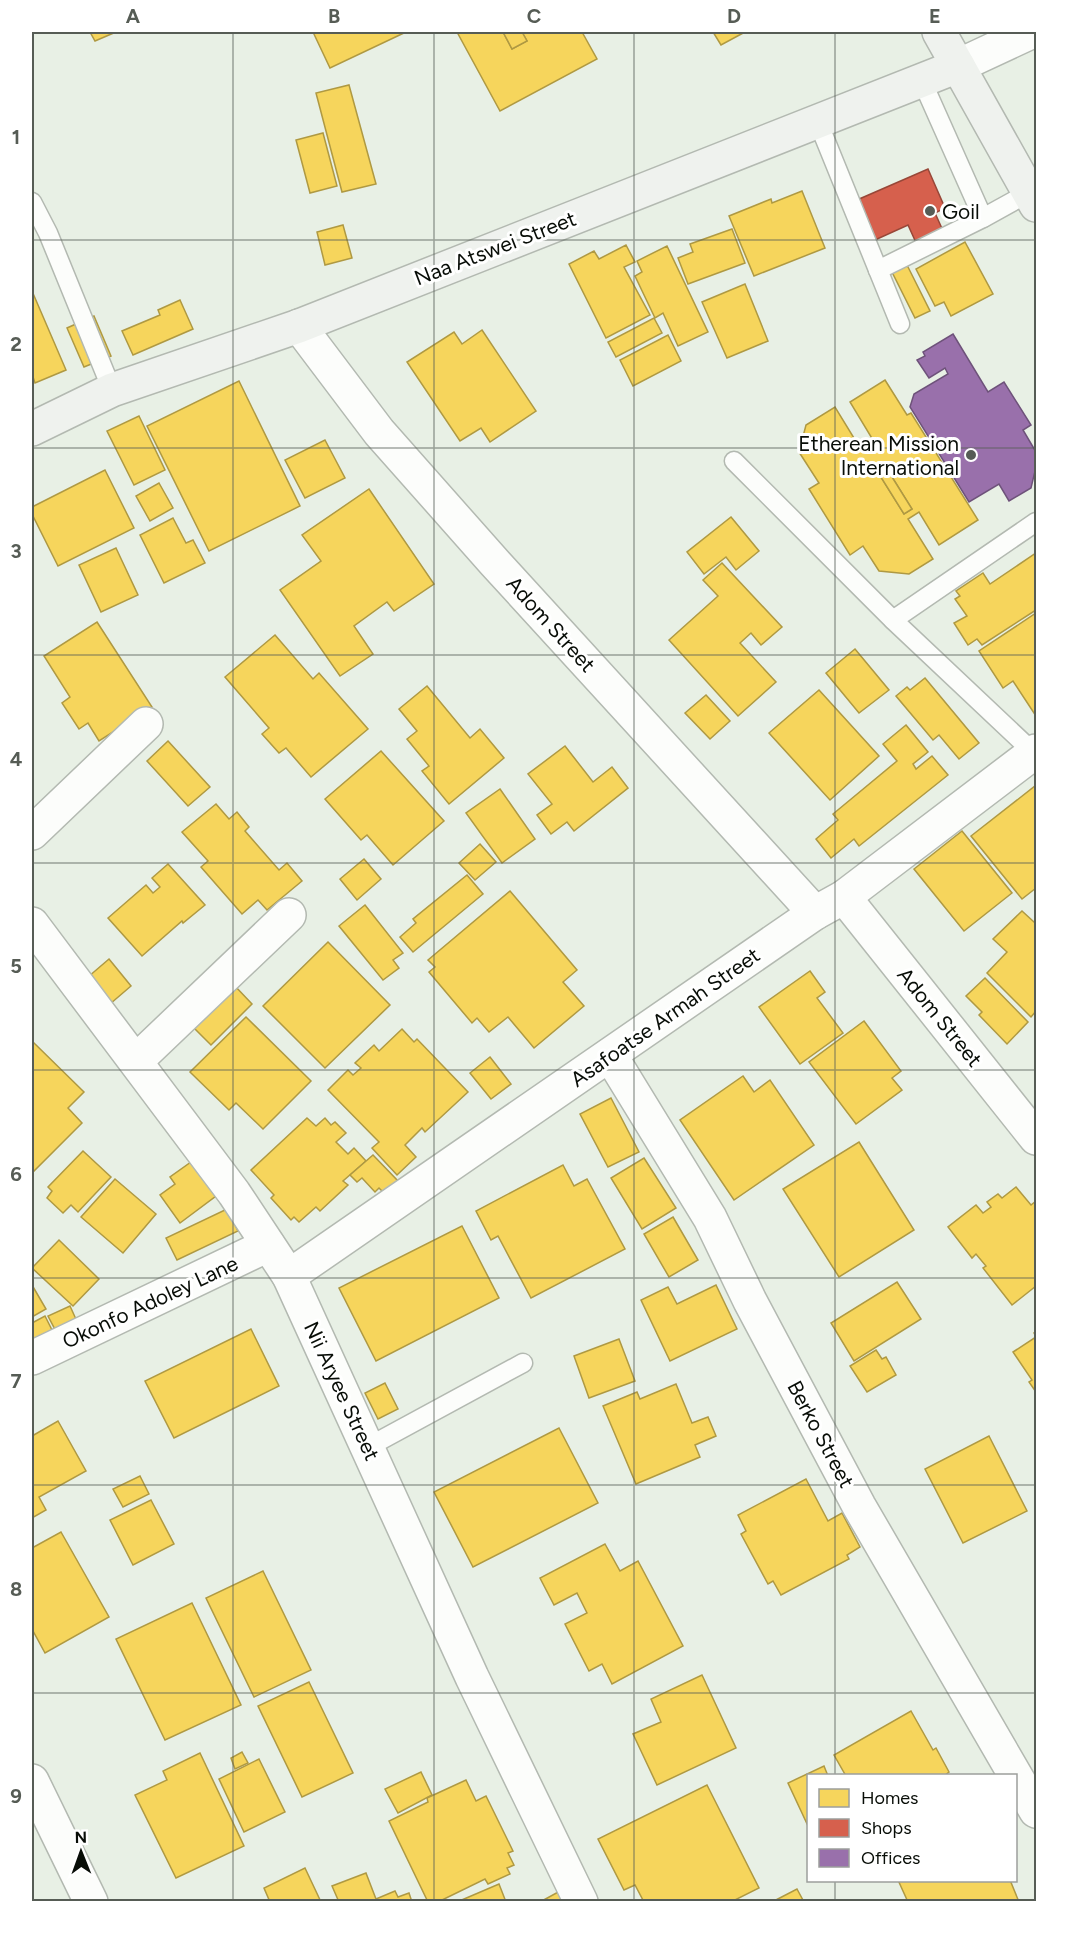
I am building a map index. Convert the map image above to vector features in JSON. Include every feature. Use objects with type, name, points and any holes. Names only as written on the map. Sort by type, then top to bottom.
[{"type":"street","points":[[939,32],[1033,199]]},
{"type":"street","points":[[958,66],[1031,32]]},
{"type":"street","name":"Naa Atswei Street","points":[[32,429],[112,390],[299,326],[958,66]]},
{"type":"street","name":"Adom Street","points":[[299,326],[379,432],[495,563],[815,913]]},
{"type":"street","points":[[32,833],[146,724]]},
{"type":"street","name":"Asafoatse Armah Street","points":[[289,1276],[815,913],[844,897],[1035,752]]},
{"type":"street","name":"Adom Street","points":[[844,897],[1036,1138]]},
{"type":"street","points":[[136,1061],[289,915]]},
{"type":"street","name":"Nii Aryee Street","points":[[32,924],[234,1193],[289,1276],[472,1677],[581,1902]]},
{"type":"street","name":"Berko Street","points":[[610,1055],[710,1218],[750,1301],[859,1506],[1015,1774]]},
{"type":"street","name":"Okonfo Adoley Lane","points":[[32,1358],[268,1245]]},
{"type":"street","name":"Berko Street","points":[[1017,1778],[1036,1811]]},
{"type":"street","points":[[32,1781],[91,1902]]},
{"type":"lane","points":[[922,81],[983,218]]},
{"type":"lane","points":[[818,122],[900,324]]},
{"type":"lane","points":[[878,270],[983,218],[1033,199]]},
{"type":"lane","points":[[32,202],[48,233],[112,390]]},
{"type":"lane","points":[[734,461],[893,620],[1035,752]]},
{"type":"lane","points":[[893,620],[1036,522]]},
{"type":"lane","points":[[368,1447],[523,1363]]},
{"type":"building: Homes","points":[[90,32],[116,32],[95,41]]},
{"type":"building: Homes","points":[[313,32],[406,32],[330,68]]},
{"type":"building: Homes","points":[[457,32],[503,32],[512,49],[527,41],[522,32],[582,32],[597,59],[500,111]]},
{"type":"building: Homes","points":[[503,32],[522,32],[527,41],[512,49]]},
{"type":"building: Homes","points":[[713,32],[745,32],[721,45]]},
{"type":"building: Homes","points":[[349,85],[376,184],[342,192],[316,93]]},
{"type":"building: Homes","points":[[323,133],[337,186],[310,193],[296,140]]},
{"type":"building: Homes","points":[[802,191],[825,248],[754,276],[729,216],[771,199],[772,203]]},
{"type":"building: Homes","points":[[343,225],[352,258],[325,265],[317,232]]},
{"type":"building: Homes","points":[[732,229],[745,263],[688,284],[678,258],[693,252],[690,244]]},
{"type":"building: Homes","points":[[965,242],[993,294],[951,316],[944,302],[935,306],[916,269]]},
{"type":"building: Homes","points":[[626,245],[635,262],[624,267],[650,315],[606,338],[569,264],[594,251],[599,259]]},
{"type":"building: Homes","points":[[667,246],[708,332],[678,346],[663,313],[655,318],[635,276],[642,272],[637,261]]},
{"type":"building: Homes","points":[[906,263],[930,311],[915,318],[891,270]]},
{"type":"building: Homes","points":[[745,284],[768,341],[727,358],[702,302]]},
{"type":"building: Homes","points":[[32,291],[66,370],[35,383],[32,374]]},
{"type":"building: Homes","points":[[180,300],[193,329],[133,355],[122,331],[160,315],[158,310]]},
{"type":"building: Homes","points":[[94,316],[111,356],[84,367],[67,328]]},
{"type":"building: Homes","points":[[654,318],[662,333],[616,357],[608,342]]},
{"type":"building: Homes","points":[[482,330],[536,411],[490,442],[481,428],[460,441],[407,362],[454,332],[462,344]]},
{"type":"building: Homes","points":[[668,335],[681,361],[633,386],[620,360]]},
{"type":"building: Homes","points":[[885,380],[907,415],[911,413],[978,520],[939,545],[919,512],[908,519],[933,559],[909,574],[879,571],[863,546],[850,555],[809,489],[819,483],[799,452],[806,425],[835,407],[860,448],[873,440],[850,402]],"holes":[[[887,469],[912,509],[904,514],[879,474]]]},
{"type":"building: Homes","points":[[239,381],[300,506],[209,551],[147,426]]},
{"type":"building: Homes","points":[[139,416],[165,470],[134,485],[107,431]]},
{"type":"building: Homes","points":[[325,440],[345,478],[305,498],[285,460]]},
{"type":"building: Homes","points":[[887,469],[912,509],[904,514],[879,474]]},
{"type":"building: Homes","points":[[105,470],[134,528],[58,566],[32,514],[32,507]]},
{"type":"building: Homes","points":[[159,483],[173,508],[150,521],[136,496]]},
{"type":"building: Homes","points":[[369,489],[434,584],[394,611],[387,602],[354,626],[373,654],[340,676],[280,590],[321,561],[302,535]]},
{"type":"building: Homes","points":[[731,517],[759,551],[736,570],[726,557],[704,574],[687,552]]},
{"type":"building: Homes","points":[[173,518],[186,543],[193,540],[205,563],[164,583],[140,535]]},
{"type":"building: Homes","points":[[116,548],[138,595],[101,612],[79,565]]},
{"type":"building: Homes","points":[[1036,553],[1036,610],[982,645],[977,639],[968,645],[954,623],[967,616],[955,599],[960,596],[956,591],[983,573],[990,584]]},
{"type":"building: Homes","points":[[722,563],[782,627],[761,645],[751,633],[740,643],[776,682],[738,716],[669,640],[718,596],[703,580]]},
{"type":"building: Homes","points":[[1036,613],[1036,711],[1034,713],[1013,681],[1003,688],[979,651]]},
{"type":"building: Homes","points":[[97,622],[152,707],[99,741],[88,723],[79,729],[62,703],[70,697],[44,656]]},
{"type":"building: Homes","points":[[275,635],[313,679],[319,673],[368,729],[311,777],[286,748],[279,753],[262,734],[269,728],[225,677]]},
{"type":"building: Homes","points":[[855,649],[889,690],[859,713],[826,673]]},
{"type":"building: Homes","points":[[925,678],[979,743],[959,759],[939,735],[933,740],[896,696],[907,687],[910,690]]},
{"type":"building: Homes","points":[[427,686],[470,738],[480,729],[504,758],[449,804],[422,771],[429,766],[407,739],[417,731],[399,709]]},
{"type":"building: Homes","points":[[819,690],[879,756],[830,800],[769,733]]},
{"type":"building: Homes","points":[[706,695],[730,721],[710,739],[685,713]]},
{"type":"building: Homes","points":[[906,725],[928,752],[913,764],[916,769],[932,756],[948,775],[859,846],[854,839],[831,858],[816,839],[838,820],[833,814],[897,761],[883,744]]},
{"type":"building: Homes","points":[[168,741],[210,787],[188,806],[147,761]]},
{"type":"building: Homes","points":[[565,746],[593,782],[612,767],[628,788],[574,831],[567,822],[551,834],[537,815],[552,804],[528,774]]},
{"type":"building: Homes","points":[[381,751],[444,821],[393,865],[367,835],[361,840],[325,799]]},
{"type":"building: Homes","points":[[1035,786],[1036,888],[1022,899],[971,836]]},
{"type":"building: Homes","points":[[500,789],[535,839],[502,863],[466,813]]},
{"type":"building: Homes","points":[[216,804],[229,819],[237,812],[249,827],[245,831],[279,870],[287,863],[302,881],[267,910],[258,900],[242,914],[201,867],[208,861],[182,832]]},
{"type":"building: Homes","points":[[962,831],[1012,893],[964,931],[914,869]]},
{"type":"building: Homes","points":[[480,844],[496,862],[475,880],[459,863]]},
{"type":"building: Homes","points":[[364,859],[381,879],[357,900],[340,879]]},
{"type":"building: Homes","points":[[168,864],[205,905],[183,923],[182,921],[142,956],[108,918],[146,885],[153,893],[160,887],[152,878]]},
{"type":"building: Homes","points":[[467,875],[483,894],[413,952],[400,937],[416,923],[413,919]]},
{"type":"building: Homes","points":[[510,891],[577,970],[563,982],[584,1006],[534,1048],[508,1017],[489,1032],[477,1018],[472,1023],[429,972],[435,967],[428,960]]},
{"type":"building: Homes","points":[[365,905],[403,953],[393,960],[399,968],[383,980],[339,926]]},
{"type":"building: Homes","points":[[1022,911],[1034,922],[1036,920],[1036,1011],[1031,1017],[987,973],[1007,952],[993,939]]},
{"type":"building: Homes","points":[[328,942],[390,1005],[325,1068],[263,1006]]},
{"type":"building: Homes","points":[[109,959],[131,986],[110,1004],[88,977]]},
{"type":"building: Homes","points":[[810,971],[825,992],[817,998],[843,1033],[800,1064],[759,1007]]},
{"type":"building: Homes","points":[[985,978],[1028,1022],[1007,1044],[979,1015],[982,1012],[966,996]]},
{"type":"building: Homes","points":[[234,985],[252,1004],[211,1045],[192,1026]]},
{"type":"building: Homes","points":[[246,1017],[311,1081],[263,1129],[236,1103],[229,1110],[190,1072]]},
{"type":"building: Homes","points":[[864,1021],[901,1071],[892,1078],[902,1090],[856,1124],[809,1062]]},
{"type":"building: Homes","points":[[402,1029],[414,1042],[417,1039],[468,1092],[425,1132],[422,1128],[405,1145],[416,1157],[397,1175],[372,1148],[379,1142],[328,1090],[348,1070],[353,1075],[361,1068],[355,1063],[374,1045],[379,1051]]},
{"type":"building: Homes","points":[[33,1042],[84,1092],[68,1108],[82,1123],[34,1171],[32,1168]]},
{"type":"building: Homes","points":[[490,1057],[511,1084],[491,1099],[470,1073]]},
{"type":"building: Homes","points":[[743,1076],[754,1092],[770,1080],[814,1145],[734,1200],[680,1120]]},
{"type":"building: Homes","points":[[611,1098],[639,1152],[608,1167],[580,1114]]},
{"type":"building: Homes","points":[[307,1118],[316,1126],[325,1118],[331,1125],[335,1122],[346,1133],[336,1142],[348,1154],[354,1148],[366,1161],[343,1181],[348,1185],[320,1211],[316,1207],[299,1222],[294,1217],[291,1220],[271,1198],[274,1195],[251,1170]]},
{"type":"building: Homes","points":[[859,1142],[914,1230],[839,1277],[783,1189]]},
{"type":"building: Homes","points":[[83,1151],[111,1177],[78,1212],[71,1205],[63,1213],[47,1198],[52,1191],[48,1187]]},
{"type":"building: Homes","points":[[373,1155],[398,1181],[384,1193],[379,1188],[375,1192],[362,1178],[357,1182],[350,1175]]},
{"type":"building: Homes","points":[[644,1158],[676,1208],[642,1229],[611,1178]]},
{"type":"building: Homes","points":[[191,1162],[216,1196],[180,1223],[160,1195],[175,1184],[170,1177]]},
{"type":"building: Homes","points":[[563,1165],[574,1186],[587,1179],[625,1249],[531,1298],[498,1236],[491,1240],[476,1211]]},
{"type":"building: Homes","points":[[115,1179],[156,1214],[123,1253],[81,1217]]},
{"type":"building: Homes","points":[[1016,1187],[1031,1205],[1036,1201],[1036,1286],[1012,1305],[983,1268],[986,1266],[976,1254],[972,1258],[948,1227],[976,1205],[983,1213],[991,1207],[987,1202],[998,1194],[1002,1198]]},
{"type":"building: Homes","points":[[227,1209],[238,1231],[177,1260],[166,1238]]},
{"type":"building: Homes","points":[[673,1217],[698,1260],[669,1277],[644,1234]]},
{"type":"building: Homes","points":[[462,1226],[499,1298],[376,1361],[339,1288]]},
{"type":"building: Homes","points":[[59,1240],[99,1279],[73,1306],[32,1268]]},
{"type":"building: Homes","points":[[897,1282],[921,1319],[854,1361],[831,1323]]},
{"type":"building: Homes","points":[[32,1285],[46,1309],[32,1317]]},
{"type":"building: Homes","points":[[716,1285],[737,1329],[670,1361],[641,1300],[668,1287],[677,1304]]},
{"type":"building: Homes","points":[[70,1306],[80,1328],[59,1337],[48,1316]]},
{"type":"building: Homes","points":[[45,1316],[57,1340],[38,1351],[32,1338],[32,1323]]},
{"type":"building: Homes","points":[[251,1329],[279,1386],[174,1438],[145,1381]]},
{"type":"building: Homes","points":[[1036,1337],[1036,1392],[1029,1382],[1032,1380],[1013,1352]]},
{"type":"building: Homes","points":[[619,1339],[635,1381],[589,1398],[574,1356]]},
{"type":"building: Homes","points":[[876,1350],[882,1359],[886,1357],[896,1375],[867,1392],[850,1366]]},
{"type":"building: Homes","points":[[385,1383],[398,1409],[378,1419],[365,1393]]},
{"type":"building: Homes","points":[[676,1384],[692,1423],[708,1417],[716,1436],[695,1445],[700,1457],[636,1484],[603,1406],[637,1392],[640,1399]]},
{"type":"building: Homes","points":[[58,1421],[86,1471],[39,1497],[46,1510],[32,1518],[32,1436]]},
{"type":"building: Homes","points":[[559,1428],[598,1503],[473,1567],[434,1492]]},
{"type":"building: Homes","points":[[989,1436],[1027,1511],[963,1543],[925,1469]]},
{"type":"building: Homes","points":[[140,1476],[149,1494],[123,1507],[113,1489]]},
{"type":"building: Homes","points":[[806,1479],[828,1521],[842,1513],[860,1547],[847,1555],[849,1559],[781,1595],[773,1581],[768,1584],[741,1534],[746,1531],[738,1515]]},
{"type":"building: Homes","points":[[151,1500],[174,1544],[133,1565],[110,1520]]},
{"type":"building: Homes","points":[[61,1532],[109,1617],[45,1653],[32,1629],[32,1548]]},
{"type":"building: Homes","points":[[605,1544],[620,1571],[638,1561],[683,1646],[612,1684],[602,1664],[589,1671],[565,1624],[587,1613],[577,1593],[554,1605],[540,1578]]},
{"type":"building: Homes","points":[[263,1571],[311,1670],[254,1697],[206,1598]]},
{"type":"building: Homes","points":[[192,1603],[241,1705],[165,1740],[116,1639]]},
{"type":"building: Homes","points":[[702,1675],[736,1748],[657,1785],[633,1734],[661,1722],[651,1699]]},
{"type":"building: Homes","points":[[309,1682],[353,1773],[302,1797],[258,1706]]},
{"type":"building: Homes","points":[[911,1711],[933,1750],[936,1748],[949,1772],[946,1774],[845,1774],[834,1755]]},
{"type":"building: Homes","points":[[242,1752],[248,1763],[235,1769],[231,1758]]},
{"type":"building: Homes","points":[[200,1753],[244,1846],[176,1878],[135,1795],[167,1780],[163,1771]]},
{"type":"building: Homes","points":[[259,1759],[285,1812],[244,1832],[219,1779]]},
{"type":"building: Homes","points":[[824,1766],[827,1774],[807,1774]]},
{"type":"building: Homes","points":[[421,1772],[432,1795],[398,1813],[385,1789]]},
{"type":"building: Homes","points":[[807,1774],[807,1824],[788,1783]]},
{"type":"building: Homes","points":[[466,1780],[476,1801],[486,1796],[513,1851],[508,1853],[514,1865],[507,1868],[510,1874],[488,1884],[485,1879],[438,1902],[428,1902],[389,1821],[428,1802],[427,1798]]},
{"type":"building: Homes","points":[[707,1785],[759,1888],[731,1902],[644,1902],[635,1885],[624,1890],[598,1839]]},
{"type":"building: Homes","points":[[305,1868],[321,1902],[270,1902],[264,1888]]},
{"type":"building: Homes","points":[[366,1873],[376,1899],[395,1891],[398,1897],[409,1893],[412,1902],[339,1902],[332,1886]]},
{"type":"building: Homes","points":[[899,1882],[1011,1882],[1019,1902],[908,1902]]},
{"type":"building: Homes","points":[[499,1884],[506,1902],[457,1902]]},
{"type":"building: Homes","points":[[797,1889],[804,1902],[772,1902]]},
{"type":"building: Homes","points":[[560,1891],[566,1902],[540,1902]]},
{"type":"building: Shops","points":[[928,169],[945,208],[935,213],[945,235],[918,247],[908,225],[875,240],[857,200]]},
{"type":"building: Offices","points":[[953,334],[988,392],[1004,382],[1031,425],[1023,430],[1036,452],[1036,467],[1031,488],[1009,501],[999,484],[969,502],[910,407],[914,394],[948,374],[945,368],[929,378],[917,360],[925,356],[923,352]]},
{"type":"place","name":"Goil","points":[[930,211]]},
{"type":"place","name":"Etherean Mission International","points":[[971,455]]}]
